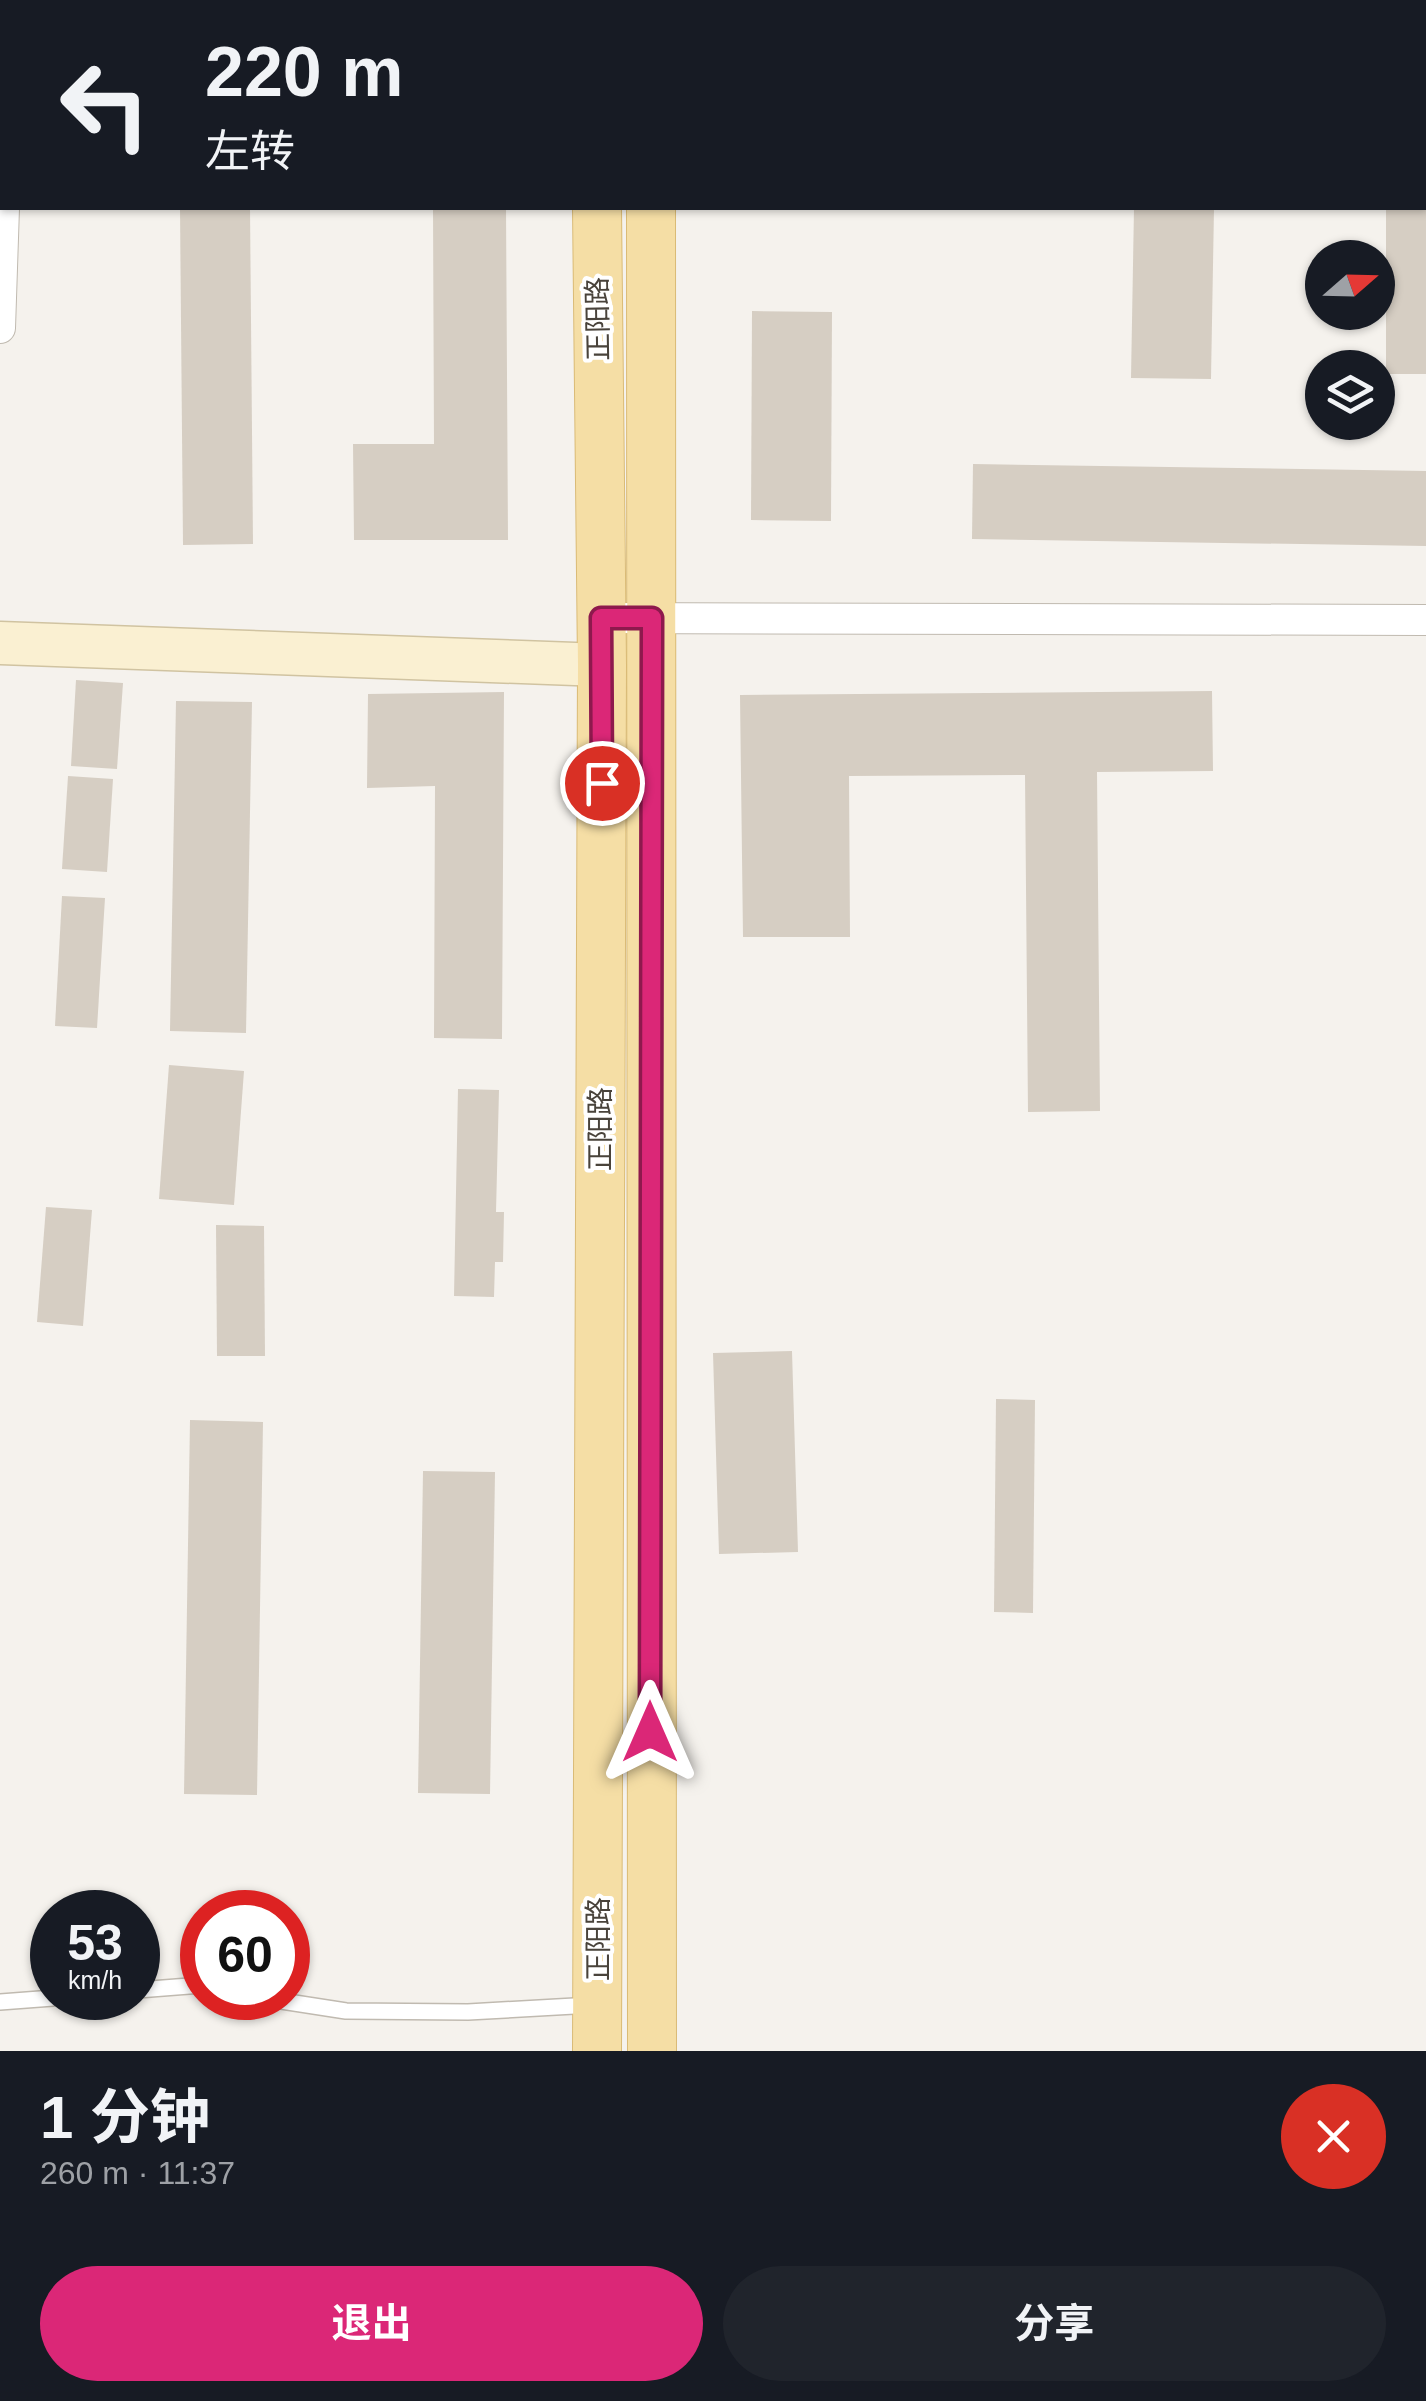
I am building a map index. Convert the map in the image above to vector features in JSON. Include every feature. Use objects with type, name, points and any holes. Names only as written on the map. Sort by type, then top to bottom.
[{"type":"main road","name":"正阳路","points":[[597,210],[602,665],[598,2028]]},
{"type":"main road","name":"正阳路","points":[[651,210],[652,2051]]},
{"type":"street","points":[[0,328],[4,210]]},
{"type":"street","points":[[601,618],[1426,620]]},
{"type":"street","points":[[0,642],[602,665]]},
{"type":"lane","points":[[0,2002],[30,2000]]},
{"type":"lane","points":[[310,2005],[346,2011],[468,2012],[598,2028]]},
{"type":"building","points":[[180,210],[250,210],[253,544],[183,545]]},
{"type":"building","points":[[433,210],[506,210],[508,540],[354,540],[353,444],[434,444]]},
{"type":"building","points":[[1134,210],[1214,210],[1211,379],[1131,378]]},
{"type":"building","points":[[1386,210],[1426,210],[1426,374],[1395,374],[1395,350],[1386,350],[1386,330],[1395,330],[1395,240],[1386,240]]},
{"type":"building","points":[[752,311],[832,312],[831,521],[751,520]]},
{"type":"building","points":[[973,464],[1426,471],[1426,546],[972,539]]},
{"type":"building","points":[[76,680],[123,683],[117,769],[71,766]]},
{"type":"building","points":[[1212,691],[1213,771],[1097,772],[1100,1111],[1028,1112],[1025,775],[849,776],[850,937],[743,937],[740,695]]},
{"type":"building","points":[[504,692],[502,1039],[434,1038],[435,786],[367,788],[368,694]]},
{"type":"building","points":[[176,701],[252,702],[246,1033],[170,1031]]},
{"type":"building","points":[[68,776],[113,779],[107,872],[62,869]]},
{"type":"building","points":[[62,896],[105,898],[97,1028],[55,1026]]},
{"type":"building","points":[[169,1065],[244,1071],[234,1205],[159,1199]]},
{"type":"building","points":[[458,1089],[499,1090],[496,1212],[504,1212],[503,1262],[495,1262],[494,1297],[454,1296]]},
{"type":"building","points":[[46,1207],[92,1210],[83,1326],[37,1322]]},
{"type":"building","points":[[216,1225],[264,1226],[265,1356],[217,1356]]},
{"type":"building","points":[[792,1351],[798,1552],[719,1554],[713,1353]]},
{"type":"building","points":[[996,1399],[1035,1400],[1033,1613],[994,1612]]},
{"type":"building","points":[[190,1420],[263,1422],[257,1795],[184,1794]]},
{"type":"building","points":[[423,1471],[495,1472],[490,1794],[418,1793]]},
{"type":"route","points":[[602,783],[601,618],[652,618],[650,1732]]}]
